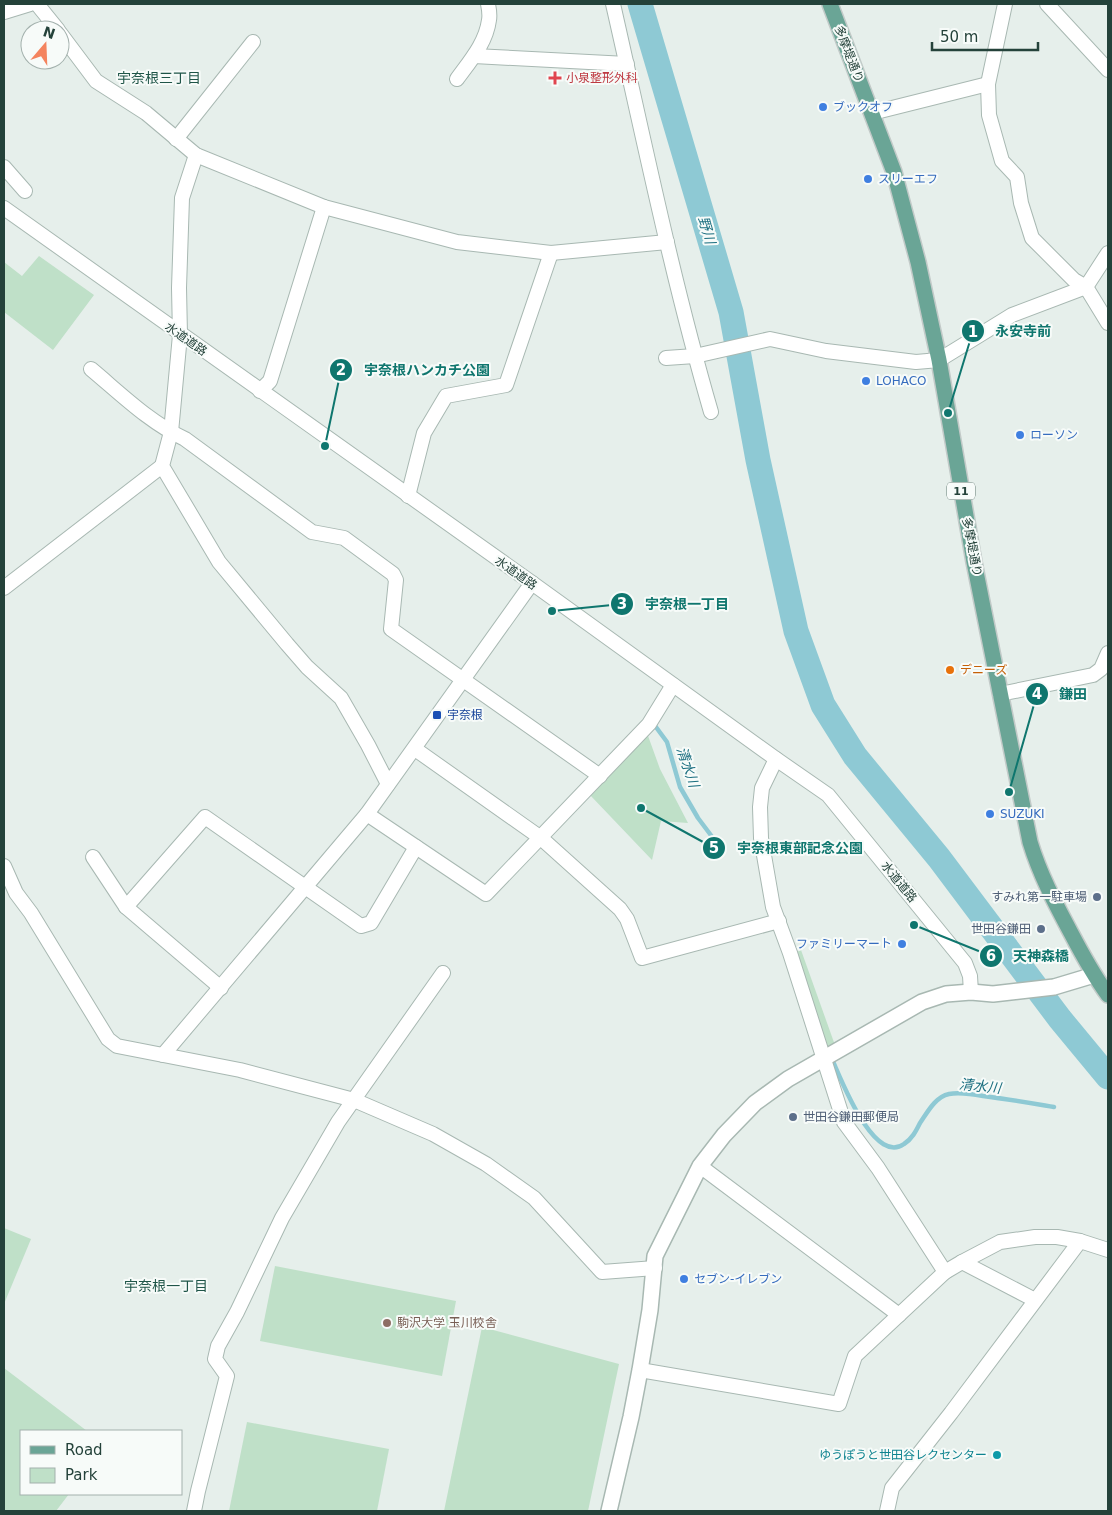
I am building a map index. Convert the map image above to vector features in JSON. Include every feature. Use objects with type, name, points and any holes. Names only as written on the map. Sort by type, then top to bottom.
[{"type":"main road","name":"多摩堤通り","points":[[830,4],[894,172],[918,262],[939,360],[962,497],[1030,842],[1038,867],[1088,978],[1108,995]]},
{"type":"street","points":[[4,12],[30,4]]},
{"type":"street","points":[[37,4],[50,20]]},
{"type":"street","points":[[457,78],[484,39],[490,19],[488,4]]},
{"type":"street","points":[[613,4],[667,242],[711,412]]},
{"type":"street","points":[[1005,4],[988,84],[989,115],[1002,161],[1017,177],[1021,203],[1032,238],[1074,280],[1086,287],[1108,323]]},
{"type":"street","points":[[1046,4],[1108,70]]},
{"type":"street","points":[[176,139],[253,42]]},
{"type":"street","points":[[70,46],[96,81],[146,114],[196,155],[324,207],[457,242],[551,253],[667,242]]},
{"type":"street","points":[[474,56],[627,64]]},
{"type":"street","points":[[872,113],[988,84]]},
{"type":"street","points":[[4,588],[162,466],[171,432],[180,335],[179,288],[182,198],[196,155]]},
{"type":"street","points":[[4,167],[25,191]]},
{"type":"street","points":[[260,391],[270,381],[324,207]]},
{"type":"street","name":"水道道路","points":[[4,208],[828,795],[965,963],[970,976],[971,992]]},
{"type":"street","points":[[408,496],[424,433],[446,396],[506,385],[551,253]]},
{"type":"street","points":[[666,358],[695,356],[770,339],[826,351],[898,360],[916,362],[939,360],[1012,315],[1086,287],[1108,253]]},
{"type":"street","points":[[91,369],[146,416],[185,439],[312,532],[344,538],[393,574],[396,580],[391,629],[600,776]]},
{"type":"street","points":[[162,466],[219,562],[307,667],[341,698],[388,784]]},
{"type":"street","points":[[163,1055],[367,814],[532,583]]},
{"type":"street","points":[[1000,694],[1093,675],[1101,670],[1108,653]]},
{"type":"street","points":[[367,814],[486,894],[648,724],[673,685]]},
{"type":"street","points":[[414,749],[541,838],[620,909],[627,920],[642,958],[779,921]]},
{"type":"street","points":[[776,759],[762,788],[760,807],[761,838],[773,908],[779,921],[844,1122],[878,1168],[945,1272]]},
{"type":"street","points":[[126,907],[205,817],[361,926],[371,923],[416,847]]},
{"type":"street","points":[[93,857],[126,907],[221,988]]},
{"type":"street","points":[[4,866],[10,897],[31,913],[108,1039],[117,1046],[240,1070],[354,1100],[433,1134],[486,1164],[534,1198],[602,1272],[655,1268]]},
{"type":"street","points":[[194,1511],[227,1376],[215,1359],[218,1346],[268,1251],[282,1218],[338,1122],[443,973]]},
{"type":"street","points":[[609,1511],[640,1370],[650,1310],[655,1256],[700,1166],[724,1135],[755,1103],[788,1079],[922,1002],[946,994],[971,992],[994,994],[1054,987],[1088,978]]},
{"type":"street","points":[[700,1166],[899,1315]]},
{"type":"street","points":[[640,1370],[839,1404],[855,1356],[945,1272],[962,1262],[1000,1242],[1035,1237],[1057,1237],[1080,1241],[1108,1250]]},
{"type":"street","points":[[888,1511],[892,1488],[1080,1241]]},
{"type":"street","points":[[962,1262],[1035,1300]]},
{"type":"green space","points":[[39,256],[94,295],[53,350],[4,312],[4,262],[22,276]]},
{"type":"green space","points":[[647,733],[660,769],[688,823],[661,821],[652,860],[590,795]]},
{"type":"green space","points":[[801,950],[836,1048],[822,1057],[791,955]]},
{"type":"green space","points":[[4,1228],[31,1239],[4,1304]]},
{"type":"green space","points":[[275,1266],[456,1301],[442,1376],[260,1341]]},
{"type":"green space","points":[[482,1327],[619,1364],[588,1511],[444,1511]]},
{"type":"green space","points":[[4,1368],[86,1430],[20,1430],[20,1495],[68,1495],[56,1511],[4,1511]]},
{"type":"green space","points":[[247,1422],[389,1449],[377,1511],[229,1511]]},
{"type":"waterway","name":"野川","points":[[640,4],[731,312],[758,460],[796,631],[823,705],[855,756],[939,858],[1060,1019],[1108,1077]]},
{"type":"waterway","name":"清水川","points":[[653,723],[667,742],[680,787],[698,818],[719,846]]},
{"type":"waterway","name":"清水川","points":[[831,1057],[859,1116],[881,1142],[892,1147],[904,1144],[909,1140],[932,1106],[940,1098],[949,1094],[970,1094],[1054,1107]]},
{"type":"place","name":"小泉整形外科","points":[[555,78]]},
{"type":"place","name":"ブックオフ","points":[[823,107]]},
{"type":"place","name":"スリーエフ","points":[[868,179]]},
{"type":"place","name":"LOHACO","points":[[866,381]]},
{"type":"place","name":"永安寺前","points":[[948,413]]},
{"type":"place","name":"ローソン","points":[[1020,435]]},
{"type":"place","name":"宇奈根ハンカチ公園","points":[[325,446]]},
{"type":"place","name":"宇奈根一丁目","points":[[552,611]]},
{"type":"place","name":"デニーズ","points":[[950,670]]},
{"type":"place","name":"宇奈根","points":[[437,715]]},
{"type":"place","name":"鎌田","points":[[1009,792]]},
{"type":"place","name":"宇奈根東部記念公園","points":[[641,808]]},
{"type":"place","name":"SUZUKI","points":[[990,814]]},
{"type":"place","name":"すみれ第一駐車場","points":[[1097,897]]},
{"type":"place","name":"天神森橋","points":[[914,925]]},
{"type":"place","name":"世田谷鎌田","points":[[1041,929]]},
{"type":"place","name":"ファミリーマート","points":[[902,944]]},
{"type":"place","name":"世田谷鎌田郵便局","points":[[793,1117]]},
{"type":"place","name":"セブン-イレブン","points":[[684,1279]]},
{"type":"place","name":"駒沢大学 玉川校舎","points":[[387,1323]]},
{"type":"place","name":"ゆうぽうと世田谷レクセンター","points":[[997,1455]]},
{"type":"district","name":"宇奈根三丁目","points":[[159,78]]},
{"type":"district","name":"宇奈根一丁目","points":[[166,1286]]}]
